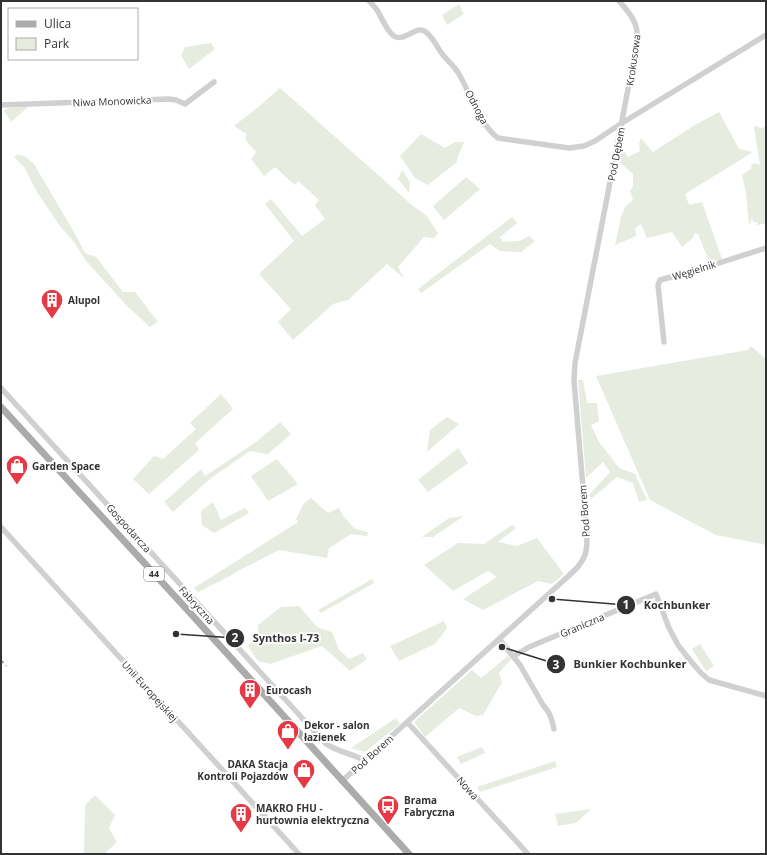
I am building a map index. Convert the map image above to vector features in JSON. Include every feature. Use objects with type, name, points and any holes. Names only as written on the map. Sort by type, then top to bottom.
[{"type":"main road","name":"Fabryczna","points":[[1,407],[409,854]]},
{"type":"street","name":"Odnoga","points":[[369,1],[394,36],[402,38],[419,30],[424,30],[429,34],[443,55],[458,72],[485,124],[492,134],[498,138],[576,148],[594,141],[622,123]]},
{"type":"street","name":"Krokusowa","points":[[620,1],[631,16],[638,32],[622,123]]},
{"type":"street","name":"Pod Dębem","points":[[578,352],[622,123],[766,35]]},
{"type":"street","name":"Niwa Monowicka","points":[[1,105],[169,99],[185,104],[214,82]]},
{"type":"street","name":"Węgielnik","points":[[664,342],[658,285],[660,280],[766,248]]},
{"type":"street","name":"Pod Borem","points":[[342,781],[563,581],[584,559],[587,535],[574,381],[575,363],[578,352]]},
{"type":"street","name":"Gospodarcza","points":[[1,388],[325,743],[337,750],[364,760]]},
{"type":"street","name":"Unii Europejskiej","points":[[1,527],[299,854]]},
{"type":"street","name":"Graniczna","points":[[514,656],[530,647],[656,594],[669,628],[675,639],[701,673],[709,680],[766,696]]},
{"type":"street","points":[[499,639],[514,656],[543,705],[548,710],[554,729]]},
{"type":"street","name":"Nowa","points":[[407,722],[528,854]]},
{"type":"green space","points":[[459,4],[464,14],[447,25],[442,15]]},
{"type":"green space","points":[[211,43],[215,49],[189,69],[181,55],[185,47]]},
{"type":"green space","points":[[280,88],[413,206],[426,215],[438,233],[434,238],[424,237],[398,267],[404,278],[387,264],[348,300],[333,304],[293,340],[278,322],[291,309],[259,274],[294,241],[265,204],[271,199],[302,236],[325,219],[315,205],[319,200],[298,181],[295,185],[275,167],[264,176],[251,159],[256,152],[245,139],[247,134],[234,126]]},
{"type":"green space","points":[[28,107],[11,122],[4,111],[8,108]]},
{"type":"green space","points":[[719,112],[739,149],[753,152],[685,194],[689,205],[702,202],[722,259],[710,263],[698,234],[695,233],[693,238],[682,247],[672,232],[647,238],[641,224],[635,228],[636,236],[615,245],[621,217],[625,207],[633,200],[630,191],[633,186],[633,174],[618,161],[618,155],[622,148],[628,157],[640,151],[639,144],[641,138],[653,152],[695,125]]},
{"type":"green space","points":[[757,126],[760,128],[766,127],[766,223],[758,225],[757,222],[753,222],[752,218],[751,223],[749,224],[746,193],[742,175],[752,168],[751,165],[755,163],[760,165],[754,127]]},
{"type":"green space","points":[[421,134],[445,148],[455,142],[464,142],[457,162],[428,185],[415,178],[400,156]]},
{"type":"green space","points":[[18,154],[26,157],[34,164],[85,253],[96,257],[123,292],[135,292],[158,322],[150,327],[128,307],[86,261],[74,242],[60,226],[37,192],[24,167],[14,157]]},
{"type":"green space","points":[[402,170],[410,182],[409,193],[398,179]]},
{"type":"green space","points":[[466,177],[480,189],[444,220],[433,206]]},
{"type":"green space","points":[[512,217],[517,223],[500,237],[503,242],[519,241],[529,236],[535,241],[521,252],[500,251],[490,244],[421,293],[418,289]]},
{"type":"green space","points":[[751,346],[766,359],[766,545],[716,535],[650,500],[596,376],[748,350]]},
{"type":"green space","points":[[578,380],[583,380],[587,403],[597,403],[599,421],[591,425],[599,442],[619,468],[635,474],[647,500],[639,502],[633,483],[617,477],[591,499],[589,495],[610,472],[603,462],[586,478]]},
{"type":"green space","points":[[221,394],[233,409],[195,443],[199,450],[149,494],[133,479],[154,456],[163,459],[196,429],[190,423]]},
{"type":"green space","points":[[447,417],[459,424],[427,452],[430,430]]},
{"type":"green space","points":[[280,422],[291,434],[268,454],[250,451],[211,478],[173,512],[164,502],[201,469],[205,476],[256,442]]},
{"type":"green space","points":[[458,448],[468,463],[428,492],[418,480]]},
{"type":"green space","points":[[277,459],[298,484],[268,501],[251,476]]},
{"type":"green space","points":[[311,498],[328,513],[339,508],[343,516],[355,529],[368,532],[367,536],[351,534],[329,548],[327,558],[279,550],[198,592],[194,588],[298,522],[296,519],[304,503]]},
{"type":"green space","points":[[213,502],[221,520],[245,508],[249,513],[214,533],[202,525],[201,511]]},
{"type":"green space","points":[[464,516],[433,537],[422,537],[449,518]]},
{"type":"green space","points":[[512,525],[516,528],[498,542],[517,546],[537,538],[564,574],[552,584],[538,581],[483,610],[463,599],[497,577],[488,571],[453,591],[424,565],[458,543],[484,544]]},
{"type":"green space","points":[[372,579],[374,583],[321,613],[318,610]]},
{"type":"green space","points":[[299,606],[317,627],[332,632],[339,650],[349,659],[363,653],[367,659],[350,671],[322,646],[270,664],[258,661],[248,646],[258,632],[258,625],[281,607]]},
{"type":"green space","points":[[444,621],[447,628],[435,644],[399,661],[390,646]]},
{"type":"green space","points":[[700,644],[714,666],[706,671],[692,649]]},
{"type":"green space","points":[[508,656],[511,659],[499,673],[502,682],[483,715],[476,716],[459,708],[425,737],[414,722],[472,670],[481,678]]},
{"type":"green space","points":[[396,718],[400,724],[365,752],[351,748]]},
{"type":"green space","points":[[482,747],[485,753],[461,764],[457,757]]},
{"type":"green space","points":[[555,761],[557,767],[480,792],[477,787]]},
{"type":"green space","points":[[95,795],[115,815],[109,828],[117,842],[104,854],[86,854],[84,852],[85,805]]},
{"type":"green space","points":[[591,809],[576,823],[558,826],[555,814]]},
{"type":"railway","points":[[1,660],[6,666]]},
{"type":"place","name":"Alupol","points":[[52,320]]},
{"type":"place","name":"Garden Space","points":[[17,486]]},
{"type":"place","name":"Kochbunker","points":[[552,599]]},
{"type":"place","name":"Synthos I-73","points":[[176,634]]},
{"type":"place","name":"Bunkier Kochbunker","points":[[502,647]]},
{"type":"place","name":"Eurocash","points":[[250,710]]},
{"type":"place","name":"Dekor - salon łazienek","points":[[288,750]]},
{"type":"place","name":"DAKA Stacja Kontroli Pojazdów","points":[[304,790]]},
{"type":"place","name":"Brama Fabryczna","points":[[388,826]]},
{"type":"place","name":"MAKRO FHU - hurtownia elektryczna","points":[[241,834]]}]
